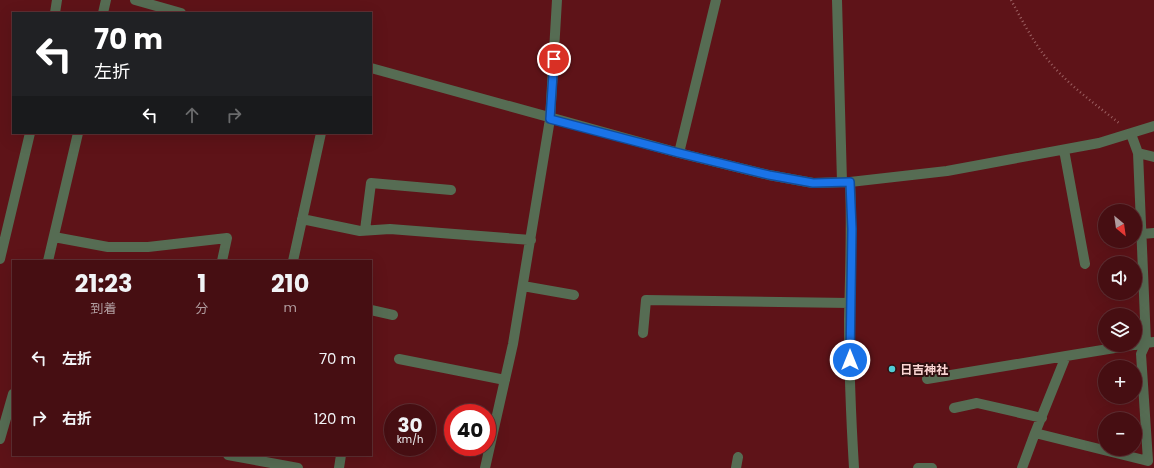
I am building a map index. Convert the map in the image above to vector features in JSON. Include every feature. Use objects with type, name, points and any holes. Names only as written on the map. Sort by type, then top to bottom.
[{"type":"street","points":[[55,12],[57,0]]},
{"type":"street","points":[[103,12],[106,0]]},
{"type":"street","points":[[137,0],[178,12]]},
{"type":"street","points":[[485,468],[505,380],[523,286],[550,119],[557,0]]},
{"type":"street","points":[[679,153],[716,0]]},
{"type":"street","points":[[837,0],[846,182],[852,229],[850,400],[854,468]]},
{"type":"street","points":[[372,68],[550,119],[679,153],[784,178],[813,183],[846,182],[947,171],[1064,150],[1131,134],[1154,126]]},
{"type":"street","points":[[0,259],[8,233],[30,134]]},
{"type":"street","points":[[48,260],[78,134]]},
{"type":"street","points":[[293,260],[321,134]]},
{"type":"street","points":[[1131,134],[1138,154],[1140,204]]},
{"type":"street","points":[[1064,150],[1085,264]]},
{"type":"street","points":[[1138,154],[1154,157]]},
{"type":"street","points":[[364,230],[371,183],[451,190]]},
{"type":"street","points":[[302,219],[364,230],[390,230],[531,240]]},
{"type":"street","points":[[1035,433],[1148,461],[1141,354],[1150,342],[1142,234],[1154,233]]},
{"type":"street","points":[[54,237],[108,247],[148,247],[227,238],[222,260]]},
{"type":"street","points":[[523,286],[574,295]]},
{"type":"street","points":[[643,333],[646,300],[850,303]]},
{"type":"street","points":[[372,310],[393,315]]},
{"type":"street","points":[[927,379],[1098,351]]},
{"type":"street","points":[[1022,468],[1066,356]]},
{"type":"street","points":[[399,359],[505,380]]},
{"type":"street","points":[[0,439],[12,397]]},
{"type":"street","points":[[954,408],[977,403],[1042,418]]},
{"type":"street","points":[[233,456],[298,468]]},
{"type":"street","points":[[339,468],[341,456]]},
{"type":"street","points":[[736,468],[738,457]]},
{"type":"street","points":[[918,468],[932,468]]},
{"type":"path","points":[[1011,0],[1034,41],[1047,60],[1070,84],[1131,134]]},
{"type":"place","name":"日吉神社","points":[[892,369]]},
{"type":"route","points":[[554,59],[550,119],[769,175],[813,183],[850,182],[852,229],[849,319],[850,360]]}]
